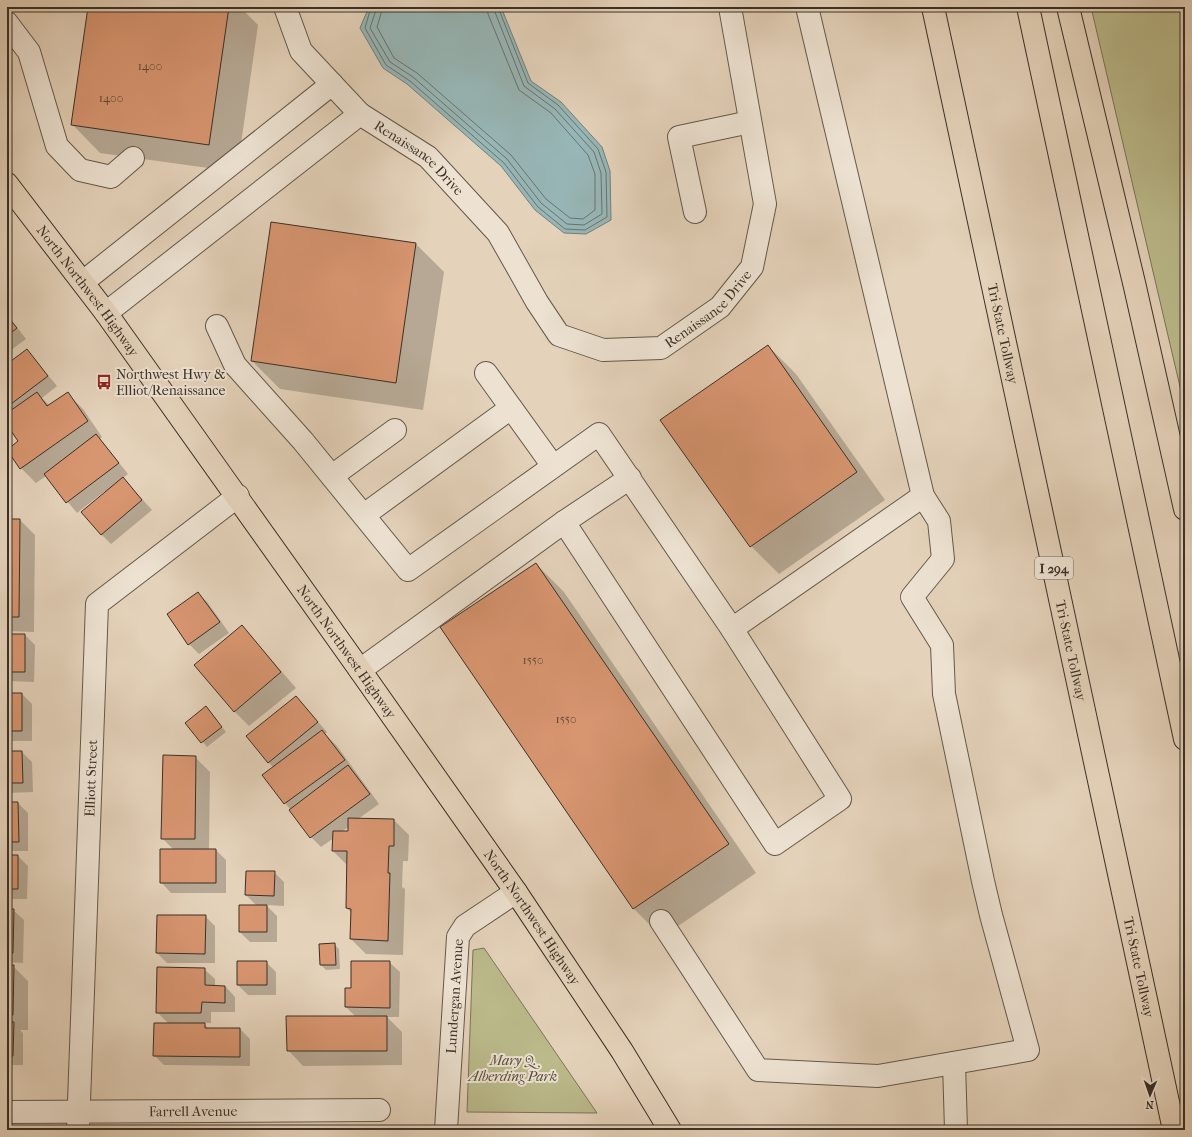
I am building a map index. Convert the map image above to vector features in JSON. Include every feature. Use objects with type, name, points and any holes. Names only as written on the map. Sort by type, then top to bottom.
[{"type":"main road","name":"Tri-State Tollway","points":[[934,7],[1174,1130]]},
{"type":"main road","points":[[1028,7],[1185,739]]},
{"type":"main road","points":[[1068,7],[1135,287],[1185,509]]},
{"type":"main road","name":"North Northwest Highway","points":[[7,184],[106,313],[238,496],[516,892],[622,1051],[670,1130]]},
{"type":"street","name":"Renaissance Drive","points":[[286,7],[301,51],[360,114],[428,157],[498,233],[537,302],[559,336],[603,350],[661,348],[720,307],[752,268],[766,204],[727,9]]},
{"type":"street","points":[[661,921],[758,1070],[878,1076],[1028,1050],[985,888],[944,694],[942,645],[912,597],[943,559],[939,521],[923,496],[806,7]]},
{"type":"street","points":[[7,23],[29,52],[56,146],[80,170],[112,177],[133,158]]},
{"type":"street","points":[[83,282],[332,84]]},
{"type":"street","name":"Renaissance Drive","points":[[106,313],[360,114]]},
{"type":"street","points":[[695,212],[679,137],[750,122]]},
{"type":"street","points":[[216,326],[234,365],[303,441],[408,570],[599,434],[732,629],[840,799],[775,844],[564,522]]},
{"type":"street","points":[[486,373],[553,466]]},
{"type":"street","points":[[364,515],[511,408]]},
{"type":"street","points":[[332,476],[395,430]]},
{"type":"street","points":[[360,670],[564,522],[630,478]]},
{"type":"street","name":"Elliott Street","points":[[78,1120],[98,604],[238,496]]},
{"type":"street","points":[[732,629],[923,496]]},
{"type":"street","name":"Lundergan Avenue","points":[[446,1130],[458,938],[465,926],[516,892]]},
{"type":"street","points":[[954,1063],[956,1130]]},
{"type":"street","name":"Farrell Avenue","points":[[7,1112],[78,1120],[379,1110]]},
{"type":"green space","points":[[1091,7],[1185,7],[1185,408]]},
{"type":"green space","name":"Mary Q. Alberding Park","points":[[484,948],[597,1113],[467,1112],[473,950]]},
{"type":"water","points":[[369,7],[501,7],[531,81],[561,102],[602,147],[610,171],[611,220],[586,234],[564,233],[535,210],[501,166],[407,84],[383,68],[360,28]]},
{"type":"building","points":[[88,7],[229,7],[209,145],[71,125]]},
{"type":"building","points":[[271,222],[416,243],[396,383],[251,361]]},
{"type":"building","points":[[7,316],[17,328],[7,336]]},
{"type":"building","points":[[768,345],[857,472],[750,547],[660,420]]},
{"type":"building","points":[[27,349],[48,376],[7,407],[7,364]]},
{"type":"building","points":[[37,392],[47,406],[68,392],[88,421],[20,469],[7,450],[18,441],[7,425],[7,413]]},
{"type":"building","points":[[96,434],[119,463],[66,503],[44,474]]},
{"type":"building","points":[[123,477],[142,500],[101,535],[81,512]]},
{"type":"building","points":[[7,519],[20,519],[19,617],[7,617]]},
{"type":"building","points":[[536,563],[729,844],[633,909],[440,627]]},
{"type":"building","points":[[198,592],[220,622],[188,645],[167,614]]},
{"type":"building","points":[[242,625],[281,672],[234,712],[194,665]]},
{"type":"building","points":[[7,634],[25,634],[25,672],[7,672]]},
{"type":"building","points":[[7,693],[22,693],[22,731],[7,731]]},
{"type":"building","points":[[296,696],[318,722],[268,763],[246,736]]},
{"type":"building","points":[[206,706],[222,727],[201,743],[185,723]]},
{"type":"building","points":[[322,730],[345,760],[284,804],[262,775]]},
{"type":"building","points":[[7,751],[22,751],[23,783],[7,783]]},
{"type":"building","points":[[163,755],[196,756],[195,839],[161,839]]},
{"type":"building","points":[[348,765],[370,794],[310,838],[289,810]]},
{"type":"building","points":[[7,802],[18,802],[19,842],[7,842]]},
{"type":"building","points":[[348,818],[394,819],[394,846],[389,846],[388,873],[390,873],[388,941],[350,939],[351,909],[346,908],[347,851],[332,851],[333,831],[348,831]]},
{"type":"building","points":[[160,849],[216,849],[216,883],[160,883]]},
{"type":"building","points":[[7,855],[18,855],[18,889],[7,889]]},
{"type":"building","points":[[246,871],[275,871],[274,896],[245,895]]},
{"type":"building","points":[[239,905],[267,905],[267,932],[239,932]]},
{"type":"building","points":[[7,909],[14,909],[13,953],[7,953]]},
{"type":"building","points":[[157,915],[206,915],[205,954],[156,953]]},
{"type":"building","points":[[335,943],[336,965],[320,965],[319,944]]},
{"type":"building","points":[[237,961],[267,961],[267,985],[237,985]]},
{"type":"building","points":[[351,961],[390,961],[390,1008],[345,1007],[345,988],[351,988]]},
{"type":"building","points":[[7,965],[14,965],[13,1015],[7,1015]]},
{"type":"building","points":[[157,967],[205,968],[205,985],[225,986],[225,1003],[202,1002],[201,1013],[156,1013]]},
{"type":"building","points":[[286,1016],[387,1016],[387,1051],[287,1051]]},
{"type":"building","points":[[7,1022],[14,1022],[13,1056],[7,1056]]},
{"type":"building","points":[[154,1023],[205,1023],[205,1028],[240,1028],[240,1057],[153,1056]]},
{"type":"place","name":"Northwest Hwy & Elliot/Renaissance","points":[[104,382]]}]
